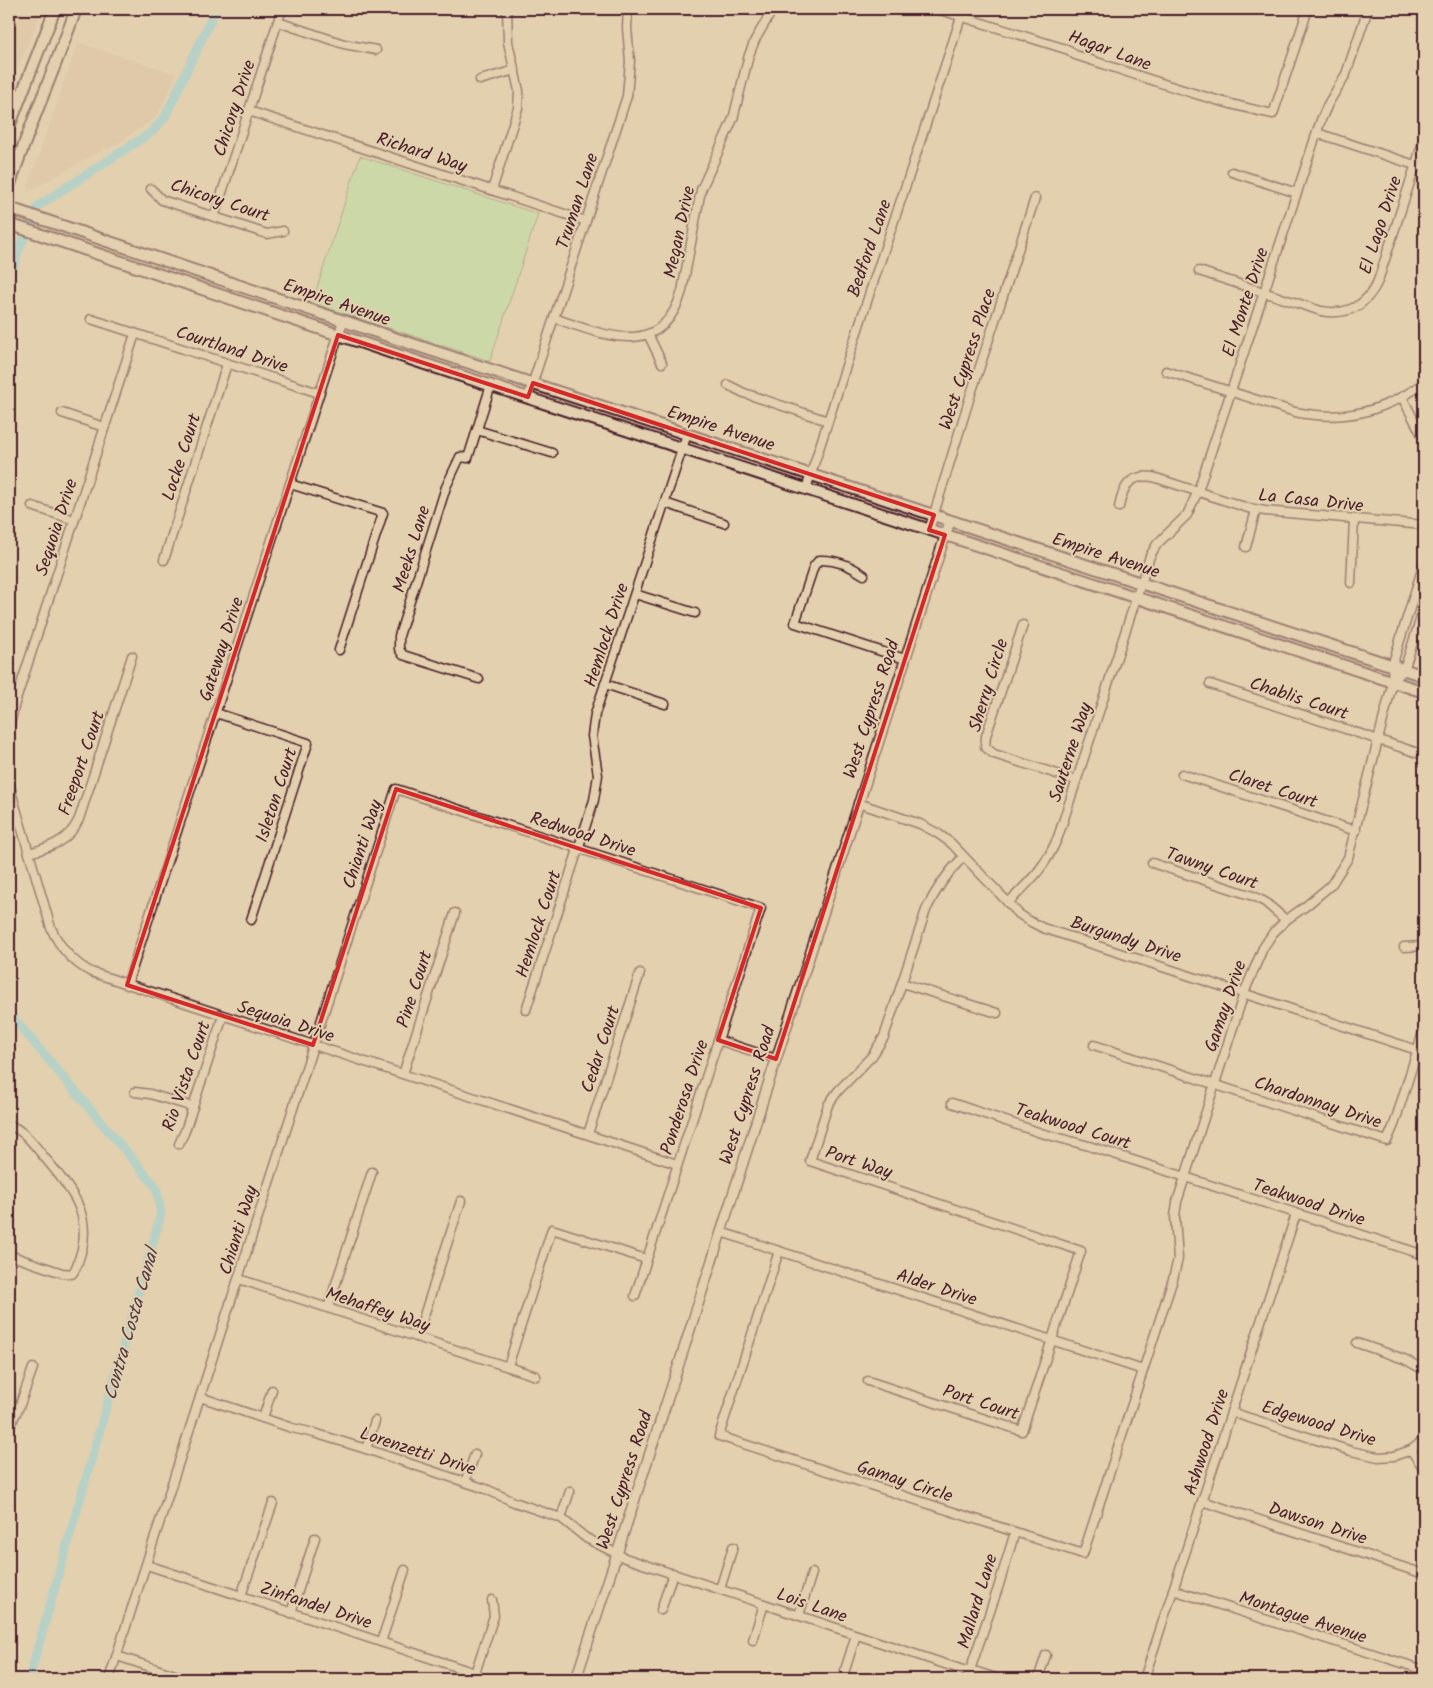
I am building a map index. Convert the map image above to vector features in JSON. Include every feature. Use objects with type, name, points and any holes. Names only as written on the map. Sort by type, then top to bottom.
[{"type":"main road","points":[[9,127],[55,9]]},
{"type":"main road","points":[[9,186],[76,9]]},
{"type":"main road","name":"Empire Avenue","points":[[9,208],[343,321],[1424,676]]},
{"type":"main road","name":"Empire Avenue","points":[[9,224],[338,336],[1136,596],[1424,692]]},
{"type":"street","name":"Chicory Drive","points":[[214,217],[282,9]]},
{"type":"street","points":[[492,190],[518,108],[519,91],[508,42],[508,9]]},
{"type":"street","name":"Truman Lane","points":[[528,398],[627,96],[630,61],[627,28],[628,9]]},
{"type":"street","name":"Megan Drive","points":[[554,318],[612,336],[638,338],[659,328],[672,315],[679,303],[701,190],[733,119],[752,48],[773,9]]},
{"type":"street","name":"Hagar Lane","points":[[937,9],[1069,50],[1075,55],[1170,87],[1235,106],[1273,114],[1308,9]]},
{"type":"street","name":"El Monte Drive","points":[[1136,596],[1150,556],[1157,544],[1186,515],[1198,491],[1324,112],[1346,74],[1368,9]]},
{"type":"street","name":"Bedford Lane","points":[[806,490],[961,17]]},
{"type":"street","points":[[278,22],[344,44],[376,50]]},
{"type":"street","points":[[480,80],[515,70]]},
{"type":"street","name":"Richard Way","points":[[249,111],[586,221]]},
{"type":"street","points":[[1317,133],[1424,168]]},
{"type":"street","name":"El Lago Drive","points":[[1199,271],[1322,311],[1333,313],[1356,307],[1366,300],[1378,281],[1424,139]]},
{"type":"street","points":[[1232,172],[1297,193]]},
{"type":"street","name":"Chicory Court","points":[[151,189],[162,200],[267,234],[283,231]]},
{"type":"street","name":"West Cypress Place","points":[[929,530],[1035,198]]},
{"type":"street","name":"Courtland Drive","points":[[91,319],[319,393]]},
{"type":"street","name":"Gateway Drive","points":[[127,985],[343,321]]},
{"type":"street","name":"Sequoia Drive","points":[[9,729],[15,702],[135,334]]},
{"type":"street","points":[[648,334],[662,364]]},
{"type":"street","name":"Locke Court","points":[[164,560],[227,364]]},
{"type":"street","points":[[1166,371],[1295,412],[1314,416],[1345,416],[1372,411],[1402,397],[1424,383]]},
{"type":"street","points":[[728,385],[744,393],[828,421]]},
{"type":"street","name":"Meeks Lane","points":[[480,679],[403,655],[398,649],[399,636],[446,487],[460,458],[468,458],[491,386]]},
{"type":"street","points":[[1402,397],[1424,439]]},
{"type":"street","points":[[62,413],[104,427]]},
{"type":"street","points":[[477,430],[552,453]]},
{"type":"street","name":"Hemlock Drive","points":[[579,848],[597,787],[598,775],[592,736],[595,714],[687,434]]},
{"type":"street","name":"La Casa Drive","points":[[1118,507],[1123,490],[1129,482],[1144,476],[1153,477],[1256,510],[1424,525]]},
{"type":"street","points":[[290,484],[383,513],[339,650]]},
{"type":"street","points":[[665,503],[724,523]]},
{"type":"street","points":[[32,506],[74,520]]},
{"type":"street","points":[[1246,547],[1256,510]]},
{"type":"street","points":[[1351,583],[1354,520]]},
{"type":"street","name":"West Cypress Road","points":[[576,1679],[950,521]]},
{"type":"street","points":[[864,575],[852,567],[831,559],[819,560],[814,566],[795,623],[905,658]]},
{"type":"street","points":[[1393,681],[1392,666],[1424,563]]},
{"type":"street","points":[[635,594],[694,613]]},
{"type":"street","name":"Sauterne Way","points":[[1008,903],[1039,873],[1051,854],[1136,596]]},
{"type":"street","points":[[1393,681],[1404,670],[1424,608]]},
{"type":"street","name":"Sherry Circle","points":[[1023,625],[986,736],[985,747],[994,754],[1076,780]]},
{"type":"street","name":"Freeport Court","points":[[29,853],[58,843],[75,828],[132,656]]},
{"type":"street","name":"Gamay Drive","points":[[1143,1370],[1178,1259],[1175,1216],[1177,1202],[1244,993],[1262,948],[1272,933],[1331,885],[1348,858],[1393,681]]},
{"type":"street","points":[[605,684],[665,704]]},
{"type":"street","name":"Chablis Court","points":[[1210,684],[1424,755]]},
{"type":"street","name":"Isleton Court","points":[[216,712],[308,743],[251,920]]},
{"type":"street","name":"Claret Court","points":[[1182,774],[1356,831]]},
{"type":"street","name":"Sequoia Drive","points":[[9,780],[50,928],[60,946],[81,967],[127,985],[678,1164]]},
{"type":"street","name":"Redwood Drive","points":[[396,789],[761,908]]},
{"type":"street","name":"Chianti Way","points":[[109,1679],[396,789]]},
{"type":"street","name":"Burgundy Drive","points":[[858,803],[913,821],[930,829],[951,843],[1019,914],[1043,928],[1417,1050]]},
{"type":"street","name":"Hemlock Court","points":[[526,1010],[579,848]]},
{"type":"street","name":"Port Way","points":[[963,857],[943,879],[933,894],[884,1037],[872,1056],[843,1086],[828,1105],[810,1161],[1081,1251],[1052,1341]]},
{"type":"street","name":"Tawny Court","points":[[1152,863],[1253,896],[1265,902],[1286,920]]},
{"type":"street","name":"Ponderosa Drive","points":[[634,1296],[761,908]]},
{"type":"street","name":"Pine Court","points":[[403,1074],[455,913]]},
{"type":"street","points":[[1404,947],[1424,946]]},
{"type":"street","name":"Cedar Court","points":[[588,1134],[640,973]]},
{"type":"street","points":[[902,983],[997,1012]]},
{"type":"street","name":"Rio Vista Court","points":[[178,1144],[185,1131],[222,1016]]},
{"type":"street","name":"Chardonnay Drive","points":[[1215,1084],[1387,1140],[1394,1125],[1424,1029]]},
{"type":"street","points":[[718,1040],[776,1059]]},
{"type":"street","points":[[1094,1045],[1215,1084]]},
{"type":"street","points":[[135,1092],[150,1094],[193,1107]]},
{"type":"street","name":"Teakwood Court","points":[[952,1103],[1042,1133],[1185,1176]]},
{"type":"street","points":[[9,1125],[17,1128],[27,1136],[74,1195],[80,1207],[84,1240],[79,1262],[72,1274],[62,1273],[9,1255]]},
{"type":"street","points":[[328,1308],[372,1172]]},
{"type":"street","name":"Teakwood Drive","points":[[1185,1176],[1424,1255]]},
{"type":"street","points":[[417,1337],[461,1201]]},
{"type":"street","name":"Ashwood Drive","points":[[1144,1679],[1296,1214]]},
{"type":"street","points":[[508,1366],[552,1229],[646,1259]]},
{"type":"street","name":"Alder Drive","points":[[721,1232],[1143,1370]]},
{"type":"street","name":"Gamay Circle","points":[[779,1251],[719,1436],[1083,1554],[1143,1370]]},
{"type":"street","name":"Mehaffey Way","points":[[239,1279],[536,1376]]},
{"type":"street","name":"Port Court","points":[[868,1381],[1022,1432],[1052,1341]]},
{"type":"street","points":[[1357,1344],[1404,1359],[1424,1370]]},
{"type":"street","points":[[9,1428],[11,1416],[20,1405],[33,1368]]},
{"type":"street","points":[[263,1418],[272,1390]]},
{"type":"street","name":"Lorenzetti Drive","points":[[200,1397],[486,1489],[514,1502],[561,1518],[586,1538],[617,1554]]},
{"type":"street","name":"Edgewood Drive","points":[[1231,1412],[1351,1452],[1378,1457],[1394,1456],[1411,1450],[1424,1440]]},
{"type":"street","points":[[366,1449],[375,1421]]},
{"type":"street","points":[[1411,1450],[1424,1469]]},
{"type":"street","points":[[465,1482],[475,1454]]},
{"type":"street","points":[[561,1518],[570,1491]]},
{"type":"street","name":"Dawson Drive","points":[[1202,1501],[1424,1574]]},
{"type":"street","points":[[241,1596],[273,1503]]},
{"type":"street","name":"Mallard Lane","points":[[969,1676],[1015,1532]]},
{"type":"street","points":[[291,1612],[315,1538]]},
{"type":"street","points":[[720,1589],[733,1547]]},
{"type":"street","name":"Lois Lane","points":[[617,1554],[856,1635],[969,1676],[977,1672],[999,1679]]},
{"type":"street","name":"Zinfandel Drive","points":[[147,1565],[381,1642],[474,1676]]},
{"type":"street","points":[[381,1642],[405,1570]]},
{"type":"street","points":[[661,1610],[673,1573]]},
{"type":"street","points":[[798,1615],[812,1573]]},
{"type":"street","name":"Montague Avenue","points":[[1173,1590],[1424,1670]]},
{"type":"street","points":[[474,1676],[494,1616],[492,1600]]},
{"type":"street","points":[[753,1640],[764,1604]]},
{"type":"street","points":[[845,1670],[856,1635]]},
{"type":"street","points":[[1038,1679],[1046,1655]]},
{"type":"street","points":[[117,1656],[187,1679]]},
{"type":"highlighted area","points":[[338,335],[528,397],[533,383],[934,515],[929,530],[945,535],[776,1059],[718,1040],[761,908],[396,789],[313,1045],[127,985]]},
{"type":"shaded area","points":[[9,9],[43,9],[9,86]]},
{"type":"shaded area","points":[[78,43],[176,74],[161,109],[155,118],[107,150],[105,148],[26,193]]},
{"type":"green space","points":[[360,156],[538,214],[490,361],[312,303]]},
{"type":"waterway","name":"Contra Costa Canal","points":[[9,280],[19,249],[38,206],[152,132],[165,117],[216,9]]},
{"type":"waterway","name":"Contra Costa Canal","points":[[9,1013],[156,1187],[161,1214],[29,1679]]}]
